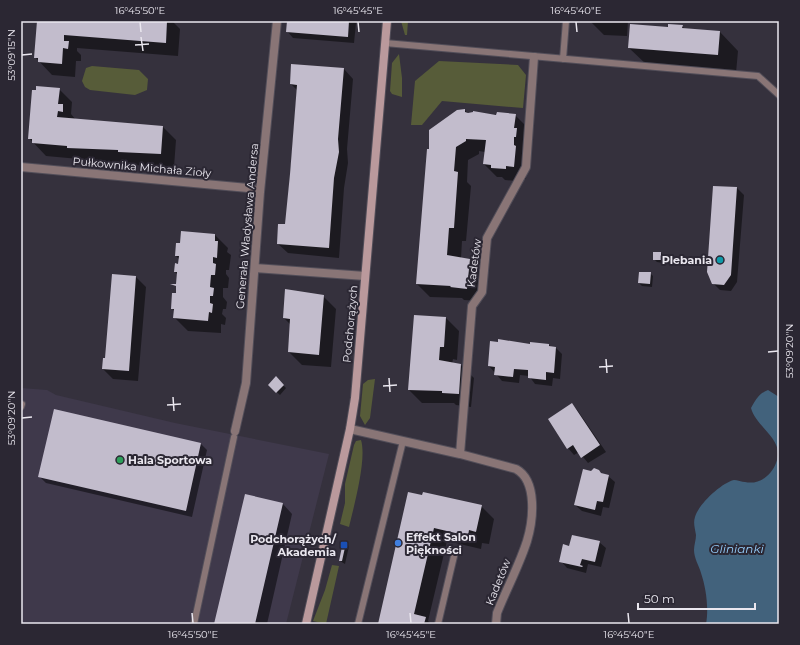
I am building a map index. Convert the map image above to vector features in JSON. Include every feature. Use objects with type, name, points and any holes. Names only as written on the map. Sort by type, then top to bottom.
[{"type":"street","name":"Generała Władysława Andersa","points":[[235,434],[246,383],[260,192],[277,21]]},
{"type":"street","name":"Podchorążych","points":[[306,624],[350,429],[355,398],[387,21]]},
{"type":"street","name":"Kadetów","points":[[460,454],[472,306],[482,292],[487,238],[526,166],[534,57]]},
{"type":"street","name":"Pułkownika Michała Zioły","points":[[21,168],[248,188],[260,192]]},
{"type":"street","points":[[255,268],[365,276]]},
{"type":"street","name":"Kadetów","points":[[350,429],[460,454],[516,469],[521,472],[526,479],[530,492],[532,513],[526,542],[497,613],[496,624]]},
{"type":"lane","points":[[563,59],[566,21]]},
{"type":"lane","points":[[386,43],[758,76],[779,95]]},
{"type":"lane","points":[[194,624],[235,434]]},
{"type":"lane","points":[[358,624],[403,441]]},
{"type":"lane","points":[[438,624],[455,552]]},
{"type":"shaded area","points":[[21,388],[47,390],[56,395],[175,423],[329,454],[286,624],[21,624]]},
{"type":"green space","points":[[401,21],[408,21],[407,35],[405,35]]},
{"type":"green space","points":[[399,54],[402,78],[402,97],[392,94],[390,91],[392,63]]},
{"type":"green space","points":[[439,61],[518,65],[526,75],[523,108],[442,101],[422,125],[411,125],[415,81]]},
{"type":"green space","points":[[92,66],[139,70],[148,79],[147,90],[135,95],[90,90],[85,87],[82,81],[86,68]]},
{"type":"green space","points":[[375,379],[370,418],[365,425],[360,416],[363,384],[368,380]]},
{"type":"green space","points":[[361,440],[361,470],[357,495],[349,527],[340,524],[345,503],[345,484],[354,445],[356,441]]},
{"type":"green space","points":[[332,565],[339,566],[326,624],[313,621],[325,590]]},
{"type":"water","name":"Glinianki","points":[[768,390],[779,397],[779,624],[706,624],[706,592],[694,553],[696,535],[694,523],[695,517],[705,501],[723,485],[734,480],[750,483],[760,481],[768,476],[774,468],[778,455],[777,447],[774,440],[758,422],[751,408],[760,395]]},
{"type":"building","points":[[37,21],[167,21],[166,43],[64,35],[64,41],[69,41],[68,49],[63,48],[62,64],[38,62],[38,58],[34,58]]},
{"type":"building","points":[[287,21],[349,21],[348,37],[286,32]]},
{"type":"building","points":[[630,24],[668,27],[668,24],[683,25],[682,28],[720,31],[718,55],[628,48]]},
{"type":"building","points":[[291,64],[344,68],[338,139],[339,152],[334,178],[329,248],[277,244],[278,224],[285,224],[297,85],[290,84]]},
{"type":"building","points":[[36,86],[60,88],[58,104],[63,104],[63,112],[58,111],[57,117],[163,126],[161,154],[118,152],[118,150],[67,148],[67,146],[32,143],[32,139],[28,139],[32,90],[36,90]]},
{"type":"building","points":[[465,109],[465,112],[468,113],[473,111],[496,115],[497,112],[516,114],[514,128],[517,128],[516,137],[514,137],[514,145],[516,146],[514,167],[506,166],[506,169],[491,168],[491,165],[483,164],[486,140],[466,139],[466,141],[456,147],[454,171],[458,172],[454,228],[449,228],[447,255],[470,259],[467,289],[450,287],[451,286],[416,284],[427,149],[429,149],[429,130],[457,110]]},
{"type":"building","points":[[713,186],[737,187],[731,275],[724,285],[712,284],[707,272]]},
{"type":"building","points":[[181,231],[215,234],[215,241],[218,241],[217,258],[213,257],[213,263],[216,264],[215,275],[211,275],[210,287],[214,288],[213,296],[210,296],[210,303],[213,304],[212,313],[209,312],[208,321],[173,318],[174,309],[171,309],[172,293],[176,293],[176,286],[170,284],[176,284],[177,272],[174,272],[175,263],[178,264],[179,256],[175,256],[176,243],[180,243]]},
{"type":"building","points":[[653,252],[661,252],[661,260],[653,260]]},
{"type":"building","points":[[639,272],[651,272],[650,284],[638,283]]},
{"type":"building","points":[[112,274],[136,276],[129,371],[102,369],[103,358],[105,358]]},
{"type":"building","points":[[285,289],[324,295],[319,355],[288,352],[290,319],[283,318]]},
{"type":"building","points":[[414,315],[446,317],[444,347],[440,347],[439,360],[461,364],[459,394],[442,393],[442,391],[408,390]]},
{"type":"building","points":[[498,339],[530,344],[530,342],[549,344],[549,346],[556,347],[554,373],[546,372],[546,380],[528,378],[528,370],[514,369],[513,377],[494,375],[495,367],[488,366],[490,341],[498,342]]},
{"type":"building","points":[[276,376],[284,385],[276,393],[268,385]]},
{"type":"building","points":[[572,403],[600,445],[581,458],[573,445],[567,449],[548,419]]},
{"type":"building","name":"Hala Sportowa","points":[[54,409],[201,443],[186,511],[38,477]]},
{"type":"building","points":[[594,468],[599,470],[601,473],[609,475],[603,502],[597,501],[595,510],[574,505],[583,469],[591,471]]},
{"type":"building","points":[[408,492],[422,495],[423,492],[482,505],[476,532],[469,530],[468,536],[434,528],[414,614],[426,617],[424,624],[378,624]]},
{"type":"building","points":[[245,494],[283,503],[255,624],[214,624]]},
{"type":"building","points":[[572,535],[600,541],[595,562],[582,559],[580,565],[583,566],[582,567],[559,562],[563,544],[569,546]]},
{"type":"building","points":[[343,542],[346,543],[342,561],[339,561]]},
{"type":"place","name":"Plebania","points":[[720,260]]},
{"type":"place","name":"Hala Sportowa","points":[[120,460]]},
{"type":"place","name":"Effekt Salon Piękności","points":[[398,543]]},
{"type":"place","name":"Podchorążych/ Akademia","points":[[344,545]]}]
